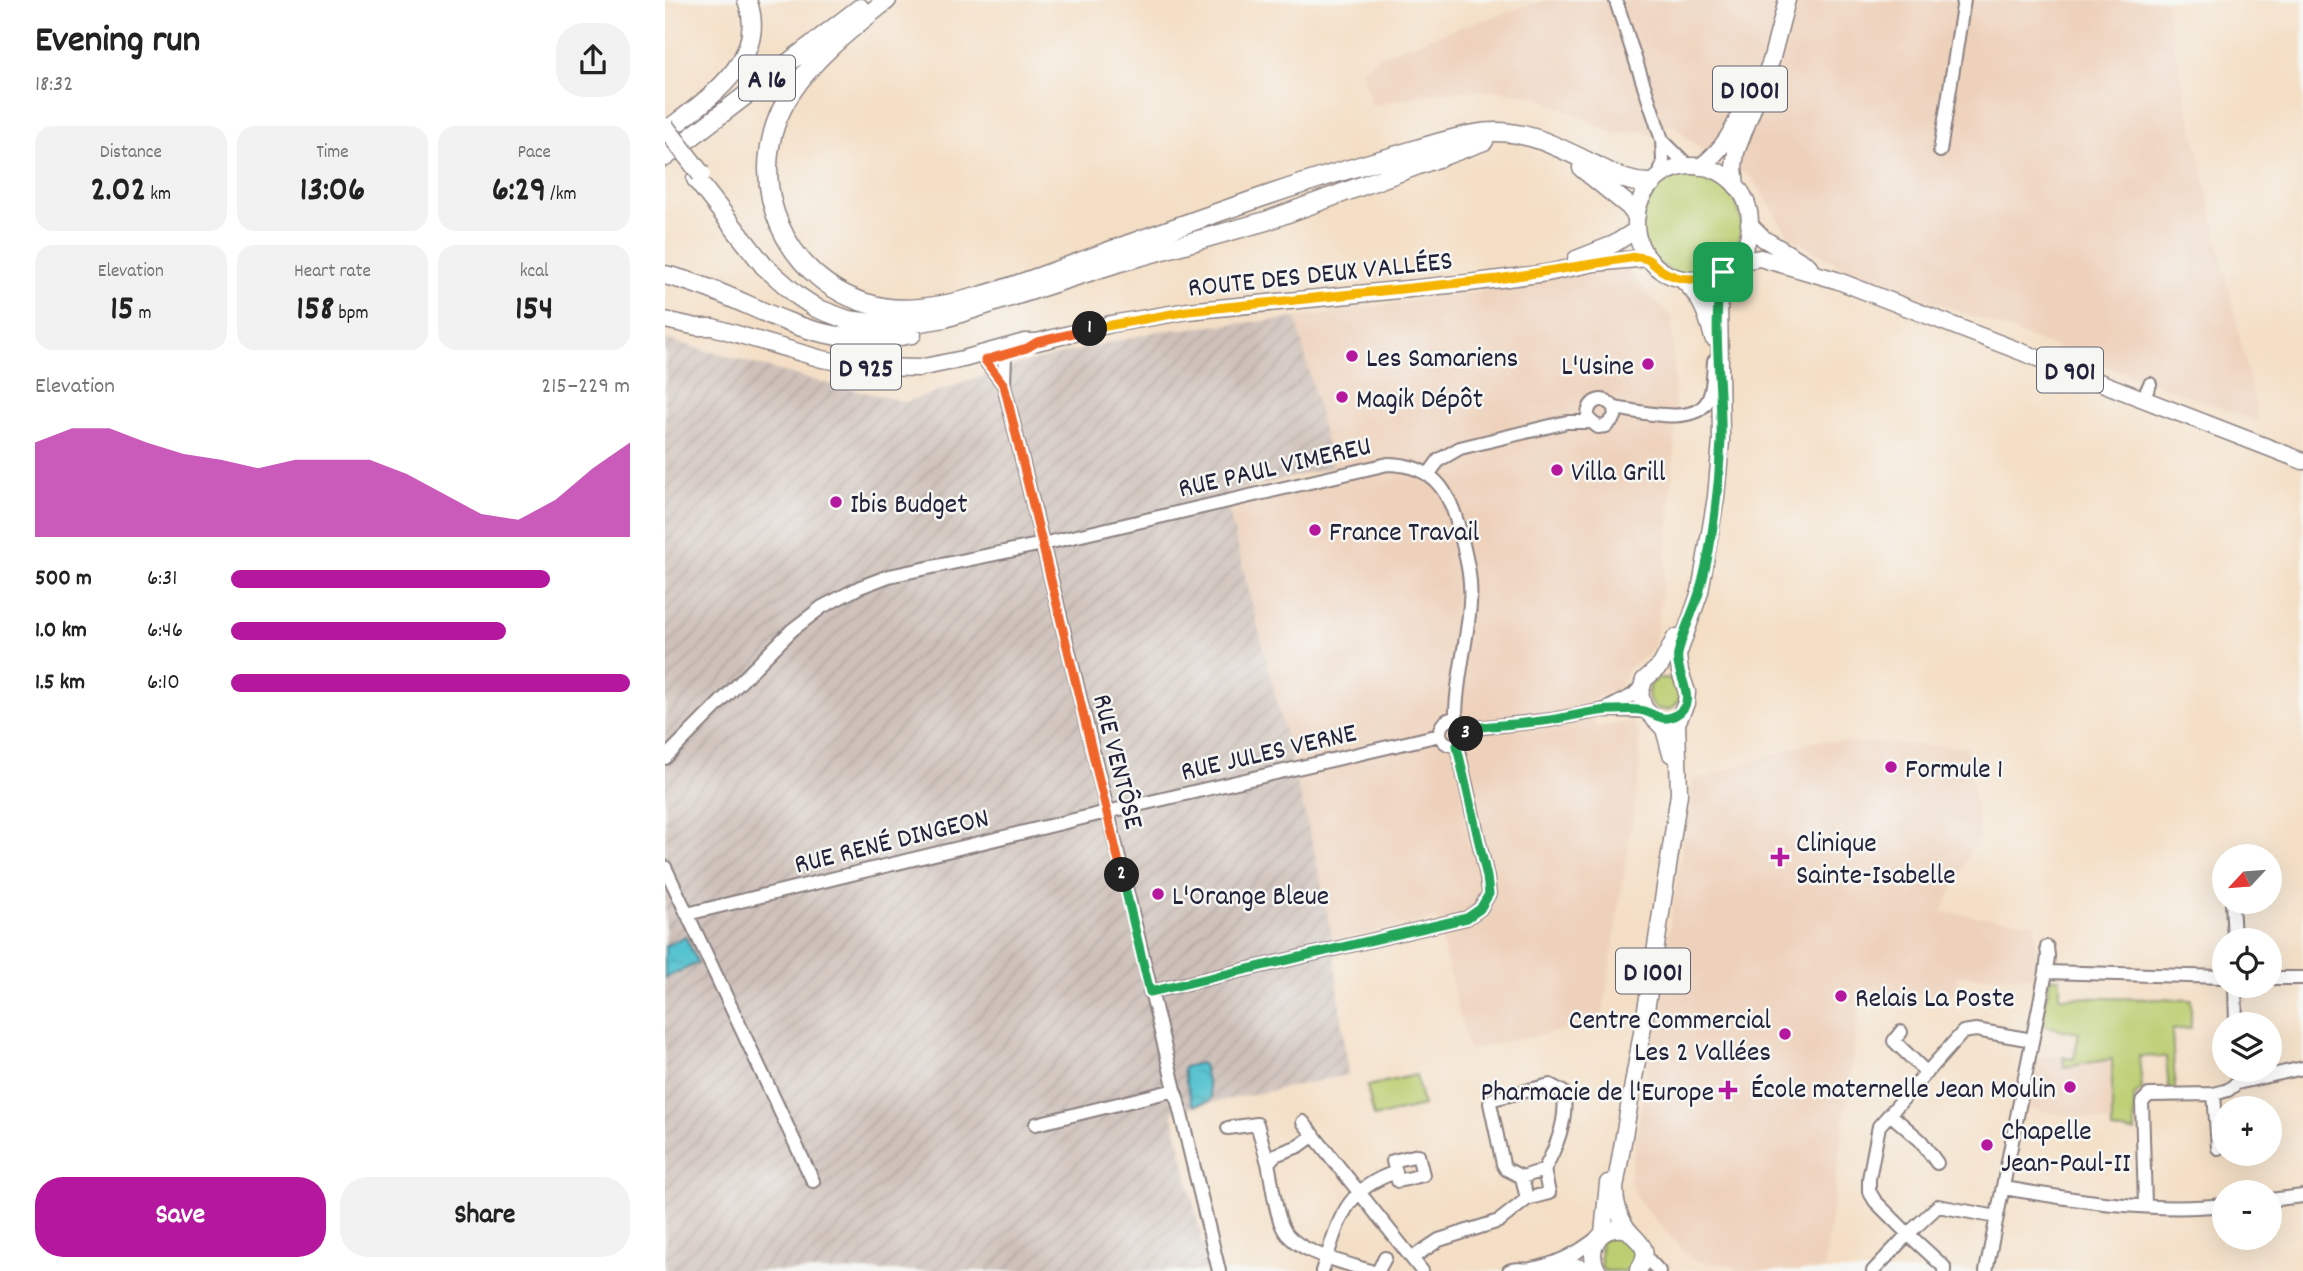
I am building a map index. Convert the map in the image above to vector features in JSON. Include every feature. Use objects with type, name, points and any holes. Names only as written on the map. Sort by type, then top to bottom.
[{"type":"highway","points":[[747,0],[752,24],[751,38],[739,67],[723,85],[665,130],[746,244],[779,281],[807,302],[833,316],[848,320],[896,326],[945,318],[1117,263],[1293,212],[1493,139],[1517,138],[1529,141],[1573,162],[1629,206],[1636,222]]},
{"type":"highway","name":"A 16","points":[[665,141],[850,0]]},
{"type":"highway","name":"A 16","points":[[665,157],[870,0]]},
{"type":"highway","points":[[887,0],[817,61],[790,94],[779,114],[772,136],[768,177],[770,196],[781,230],[791,248],[817,277],[847,296],[882,307],[902,310],[943,305],[1021,282],[1323,176],[1472,134],[1505,131],[1520,133],[1546,141],[1623,180],[1639,183],[1656,180]]},
{"type":"highway","points":[[665,141],[789,280],[811,296],[838,309],[878,319],[921,316],[947,311],[1021,282]]},
{"type":"highway","points":[[665,275],[701,286],[803,329],[855,339],[890,337],[931,330],[1012,298]]},
{"type":"main road","name":"D 1001","points":[[1694,167],[1713,158],[1724,146],[1739,117],[1762,59],[1779,0]]},
{"type":"main road","name":"D 1001","points":[[1736,186],[1736,152],[1789,0]]},
{"type":"main road","points":[[1704,567],[1666,659],[1641,687],[1640,698],[1650,713],[1670,717],[1682,709],[1687,696],[1678,656],[1700,592],[1716,497],[1721,442],[1719,296],[1728,267],[1746,243],[1749,223],[1745,203],[1736,186],[1720,173],[1694,167],[1675,169],[1656,180],[1641,200],[1636,222],[1641,246],[1648,258],[1663,271],[1681,279],[1698,296],[1703,305],[1719,364]]},
{"type":"main road","name":"ROUTE DES DEUX VALLÉES","points":[[1527,274],[1595,252],[1619,241],[1636,222]]},
{"type":"main road","name":"D 901","points":[[1749,223],[1764,239],[1836,280]]},
{"type":"main road","name":"ROUTE DES DEUX VALLÉES","points":[[665,320],[697,327],[713,327],[822,359],[870,367],[931,366],[1025,342],[1037,342],[1111,324],[1188,311],[1469,283],[1547,273],[1594,263],[1648,258]]},
{"type":"main road","name":"D 901","points":[[1728,267],[1760,258],[1836,280],[2146,392],[2303,461]]},
{"type":"main road","points":[[1681,279],[1706,278],[1728,267]]},
{"type":"main road","name":"ROUTE DES DEUX VALLÉES","points":[[697,327],[712,336],[847,372],[882,376],[924,374],[1005,355],[1037,342]]},
{"type":"main road","points":[[1652,673],[1670,671],[1682,679]]},
{"type":"main road","name":"D 1001","points":[[1628,1230],[1619,1214],[1615,1197],[1616,1180],[1675,827],[1680,781],[1677,723],[1682,709]]},
{"type":"main road","name":"D 1001","points":[[1600,1236],[1635,1045],[1672,793],[1673,769],[1668,741],[1664,729],[1650,713]]},
{"type":"main road","points":[[1597,1271],[1592,1251],[1600,1236],[1615,1228],[1628,1230],[1640,1240],[1644,1255],[1638,1271]]},
{"type":"street","points":[[1615,0],[1662,140],[1663,161],[1656,180]]},
{"type":"street","points":[[1940,151],[1964,1]]},
{"type":"street","points":[[1662,140],[1694,167]]},
{"type":"street","points":[[1614,408],[1683,416],[1695,413],[1705,405],[1710,395],[1715,347]]},
{"type":"street","name":"RUE VENTÔSE","points":[[1005,355],[1004,385],[1219,1271]]},
{"type":"street","name":"RUE VENTÔSE","points":[[985,360],[1004,385]]},
{"type":"street","points":[[1600,400],[1608,401],[1614,408],[1615,417],[1606,426],[1598,427],[1589,417],[1592,403],[1600,400]]},
{"type":"street","points":[[1456,720],[1471,580],[1450,500],[1444,489],[1428,475],[1439,460],[1453,450],[1589,417]]},
{"type":"street","name":"RUE PAUL VIMEREU","points":[[1042,544],[1377,465],[1397,464],[1419,469],[1428,475]]},
{"type":"street","points":[[665,758],[792,630],[822,607],[860,587],[890,576],[1042,544]]},
{"type":"street","points":[[1603,710],[1633,695],[1641,687]]},
{"type":"street","points":[[1465,729],[1551,720],[1603,710],[1650,713]]},
{"type":"street","points":[[1456,720],[1464,725],[1465,729],[1464,739],[1457,745],[1448,745],[1440,735],[1440,728],[1445,722],[1456,720]]},
{"type":"street","name":"RUE JULES VERNE","points":[[1107,812],[1440,735]]},
{"type":"street","points":[[1150,992],[1467,918],[1480,909],[1489,894],[1487,877],[1457,745]]},
{"type":"street","name":"RUE RENÉ DINGEON","points":[[687,914],[1107,812]]},
{"type":"street","points":[[665,867],[813,1181]]},
{"type":"street","points":[[1986,1271],[2046,972],[2047,947]]},
{"type":"street","points":[[2046,972],[2212,977]]},
{"type":"street","points":[[2282,978],[2303,978]]},
{"type":"street","points":[[1944,1271],[1944,1267],[1875,1201],[1869,1191],[1879,1126],[1963,1032],[1976,1030],[2032,1040]]},
{"type":"street","points":[[1901,1032],[1893,1041],[1927,1073]]},
{"type":"street","points":[[2145,1205],[2144,1097],[2214,1094],[2228,1090],[2238,1083],[2303,1068]]},
{"type":"street","points":[[1412,1258],[1439,1240],[1499,1221],[1527,1199],[1549,1193],[1544,1170],[1557,1146],[1565,1101],[1563,1092],[1550,1085],[1493,1099],[1490,1103],[1506,1169],[1522,1177],[1544,1170]]},
{"type":"street","points":[[1037,1124],[1175,1090]]},
{"type":"street","points":[[1890,1114],[1921,1141],[1937,1163]]},
{"type":"street","points":[[1303,1122],[1422,1271]]},
{"type":"street","points":[[1228,1128],[1257,1124],[1282,1228],[1293,1242],[1370,1271]]},
{"type":"street","points":[[1268,1163],[1275,1155],[1299,1146],[1314,1135]]},
{"type":"street","points":[[1322,1271],[1345,1207],[1377,1178],[1396,1172]]},
{"type":"street","points":[[1522,1177],[1527,1199]]},
{"type":"street","points":[[2004,1188],[2080,1201],[2212,1205]]},
{"type":"street","points":[[2282,1198],[2303,1196]]},
{"type":"street","points":[[1873,1271],[1938,1206],[1997,1217]]},
{"type":"street","points":[[1509,1271],[1516,1268],[1521,1271],[1539,1268],[1568,1257],[1600,1236]]},
{"type":"street","points":[[1644,1255],[1659,1271]]},
{"type":"street","points":[[1378,1271],[1385,1258]]},
{"type":"street","points":[[1542,1271],[1568,1265],[1586,1266],[1597,1271]]},
{"type":"shaded area","points":[[1546,0],[2164,0],[2259,422],[1849,271],[1791,238],[1752,178],[1701,150],[1671,123],[1652,136],[1643,131],[1616,134],[1536,96],[1496,90],[1436,92],[1372,106],[1362,70],[1379,56]]},
{"type":"shaded area","points":[[1623,264],[1672,318],[1676,429],[1666,560],[1654,650],[1628,668],[1620,688],[1590,700],[1595,727],[1633,722],[1640,735],[1639,773],[1602,1022],[1468,1050],[1436,918],[1333,942],[1315,854],[1229,505],[1335,480],[1296,318],[1513,286]]},
{"type":"shaded area","points":[[1296,318],[1332,467],[1225,494],[1315,854],[1333,942],[1348,1075],[1172,1111],[1209,1271],[665,1271],[665,339],[808,379],[906,402],[1020,364],[1159,331]]},
{"type":"shaded area","points":[[1815,741],[1967,747],[1979,835],[1942,912],[2035,923],[2037,977],[1957,976],[1955,994],[1861,993],[1824,1271],[1738,1271],[1730,1265],[1694,1260],[1688,1256],[1640,1203],[1629,1181],[1693,781]]},
{"type":"shaded area","name":"École maternelle Jean Moulin","points":[[2053,1055],[2063,1057],[2065,1067],[2112,1059],[2111,1123],[2026,1108],[2032,1060]]},
{"type":"green space","points":[[1691,175],[1719,183],[1733,197],[1741,225],[1733,253],[1719,267],[1691,275],[1663,267],[1649,253],[1641,225],[1649,197],[1663,183]]},
{"type":"green space","points":[[1664,678],[1675,683],[1680,694],[1675,705],[1664,710],[1653,705],[1648,694],[1653,683]]},
{"type":"green space","points":[[2050,978],[2060,978],[2060,997],[2191,1000],[2191,1028],[2172,1030],[2175,1089],[2169,1089],[2166,1057],[2139,1056],[2142,1089],[2134,1096],[2135,1132],[2112,1130],[2112,1059],[2064,1067],[2063,1057],[2074,1059],[2079,1033],[2041,1025]]},
{"type":"green space","points":[[1416,1075],[1423,1106],[1374,1117],[1367,1086]]},
{"type":"green space","points":[[1623,1236],[1636,1250],[1636,1260],[1629,1271],[1605,1271],[1601,1267],[1600,1243],[1604,1239]]},
{"type":"water","points":[[685,936],[698,963],[665,978],[665,946]]},
{"type":"water","points":[[1200,1063],[1203,1065],[1211,1097],[1209,1101],[1195,1105],[1192,1103],[1183,1070],[1184,1067]]},
{"type":"place","name":"Les Samariens","points":[[1352,356]]},
{"type":"place","name":"L'Usine","points":[[1648,364]]},
{"type":"place","name":"Magik Dépôt","points":[[1342,397]]},
{"type":"place","name":"Villa Grill","points":[[1557,470]]},
{"type":"place","name":"Ibis Budget","points":[[836,502]]},
{"type":"place","name":"France Travail","points":[[1315,530]]},
{"type":"place","name":"Formule 1","points":[[1891,767]]},
{"type":"place","name":"Clinique Sainte-Isabelle","points":[[1780,857]]},
{"type":"place","name":"L'Orange Bleue","points":[[1158,894]]},
{"type":"place","name":"Relais La Poste","points":[[1841,996]]},
{"type":"place","name":"Centre Commercial Les 2 Vallées","points":[[1785,1034]]},
{"type":"place","name":"École maternelle Jean Moulin","points":[[2070,1087]]},
{"type":"place","name":"Pharmacie de l'Europe","points":[[1728,1090]]},
{"type":"place","name":"Chapelle Jean-Paul-II","points":[[1987,1145]]},
{"type":"route","points":[[1636,257],[1648,258],[1657,268],[1681,279],[1698,280],[1723,272],[1719,296],[1721,442],[1716,497],[1700,592],[1678,656],[1679,673],[1687,692],[1686,703],[1682,709],[1666,718],[1655,717],[1636,709],[1603,710],[1551,720],[1465,729],[1464,739],[1457,745],[1489,894],[1480,909],[1467,918],[1150,992],[1004,385],[985,360],[1027,348],[1037,342],[1111,324],[1188,311],[1469,283],[1547,273],[1636,257]]}]
